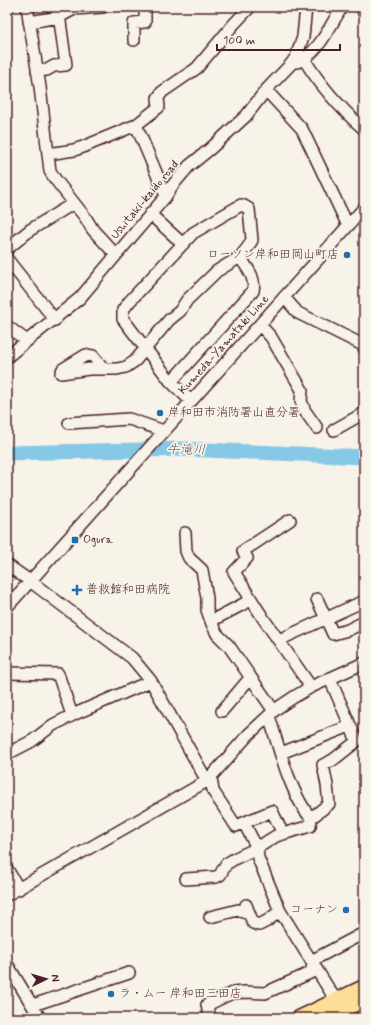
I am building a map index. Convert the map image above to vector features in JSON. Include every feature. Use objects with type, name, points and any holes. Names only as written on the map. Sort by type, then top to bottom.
[{"type":"main road","points":[[299,1018],[342,1009],[364,987]]},
{"type":"main road","points":[[325,1018],[364,1000]]},
{"type":"street","points":[[27,7],[50,171],[93,230],[116,255]]},
{"type":"street","points":[[29,22],[58,12],[74,9],[103,7]]},
{"type":"street","points":[[134,40],[134,23],[145,22],[145,7]]},
{"type":"street","points":[[48,154],[74,150],[136,125],[159,107],[158,98],[162,92],[197,68],[233,24],[250,7]]},
{"type":"street","name":"Ushitaki-kaido road","points":[[7,357],[80,298],[166,196],[172,186],[189,166],[246,116],[266,90],[291,64],[296,57],[303,36],[306,7]]},
{"type":"street","points":[[291,64],[308,58],[320,43],[342,7]]},
{"type":"street","points":[[362,7],[364,13]]},
{"type":"street","points":[[37,71],[47,70],[54,66],[66,65],[58,12]]},
{"type":"street","points":[[304,59],[323,87],[352,119],[364,129]]},
{"type":"street","points":[[266,90],[302,129],[348,226]]},
{"type":"street","points":[[136,125],[166,196]]},
{"type":"street","points":[[7,249],[30,230],[74,203]]},
{"type":"street","points":[[104,369],[126,367],[135,361],[145,349],[169,320],[180,311],[187,300],[216,271],[240,257],[252,240],[249,209],[244,206],[241,205],[193,233],[123,310],[123,319],[145,349],[171,382],[191,401]]},
{"type":"street","name":"Kumeda-Yamataki Line","points":[[7,607],[364,208]]},
{"type":"street","points":[[150,214],[183,244]]},
{"type":"street","points":[[171,382],[253,291],[253,276],[240,257]]},
{"type":"street","points":[[7,259],[54,320]]},
{"type":"street","points":[[284,297],[298,312],[363,343]]},
{"type":"street","points":[[260,325],[271,337],[302,390],[301,401],[305,411],[317,428]]},
{"type":"street","points":[[7,326],[27,341]]},
{"type":"street","points":[[334,430],[364,413]]},
{"type":"street","points":[[69,423],[129,419],[162,433]]},
{"type":"street","points":[[290,520],[243,551],[247,558],[234,572],[251,600],[311,687]]},
{"type":"street","points":[[186,534],[186,551],[189,558],[202,570],[207,598],[207,610],[211,621],[217,634],[229,646],[272,713],[281,753],[300,802],[311,818]]},
{"type":"street","points":[[7,565],[132,658],[150,681],[209,779],[213,791],[236,826],[272,811],[283,834]]},
{"type":"street","points":[[317,599],[333,634],[348,630],[364,622]]},
{"type":"street","points":[[211,621],[251,600]]},
{"type":"street","points":[[279,640],[364,601]]},
{"type":"street","points":[[7,895],[209,779],[249,734],[272,713],[311,687],[364,663]]},
{"type":"street","points":[[7,673],[58,674],[72,715]]},
{"type":"street","points":[[222,711],[250,678]]},
{"type":"street","points":[[186,879],[216,878],[220,875],[226,864],[236,858],[257,848],[276,836],[310,826],[311,818],[329,804],[323,765],[333,760],[361,740],[350,726],[330,679]]},
{"type":"street","points":[[7,754],[32,741],[53,725],[72,715],[150,681]]},
{"type":"street","points":[[281,753],[350,726]]},
{"type":"street","points":[[244,823],[257,848],[258,858],[280,911],[342,1009]]},
{"type":"street","points":[[7,868],[18,889]]},
{"type":"street","points":[[210,917],[238,910],[248,910],[253,923],[258,925],[267,921],[280,911]]},
{"type":"street","points":[[312,962],[364,933]]},
{"type":"street","points":[[210,1018],[207,1005],[219,998],[232,993],[265,993],[310,973],[312,962]]},
{"type":"street","points":[[7,964],[33,1004],[40,1018]]},
{"type":"street","points":[[33,1004],[77,985],[123,972]]},
{"type":"waterway","name":"牛滝川","points":[[7,453],[185,449],[364,457]]},
{"type":"place","name":"ローソン岸和田岡山町店","points":[[347,255]]},
{"type":"place","name":"岸和田市消防署山直分署","points":[[160,413]]},
{"type":"place","name":"Ogura","points":[[75,540]]},
{"type":"place","name":"普救館和田病院","points":[[77,590]]},
{"type":"place","name":"コーナン","points":[[346,910]]},
{"type":"place","name":"ラ・ムー 岸和田三田店","points":[[111,994]]}]
